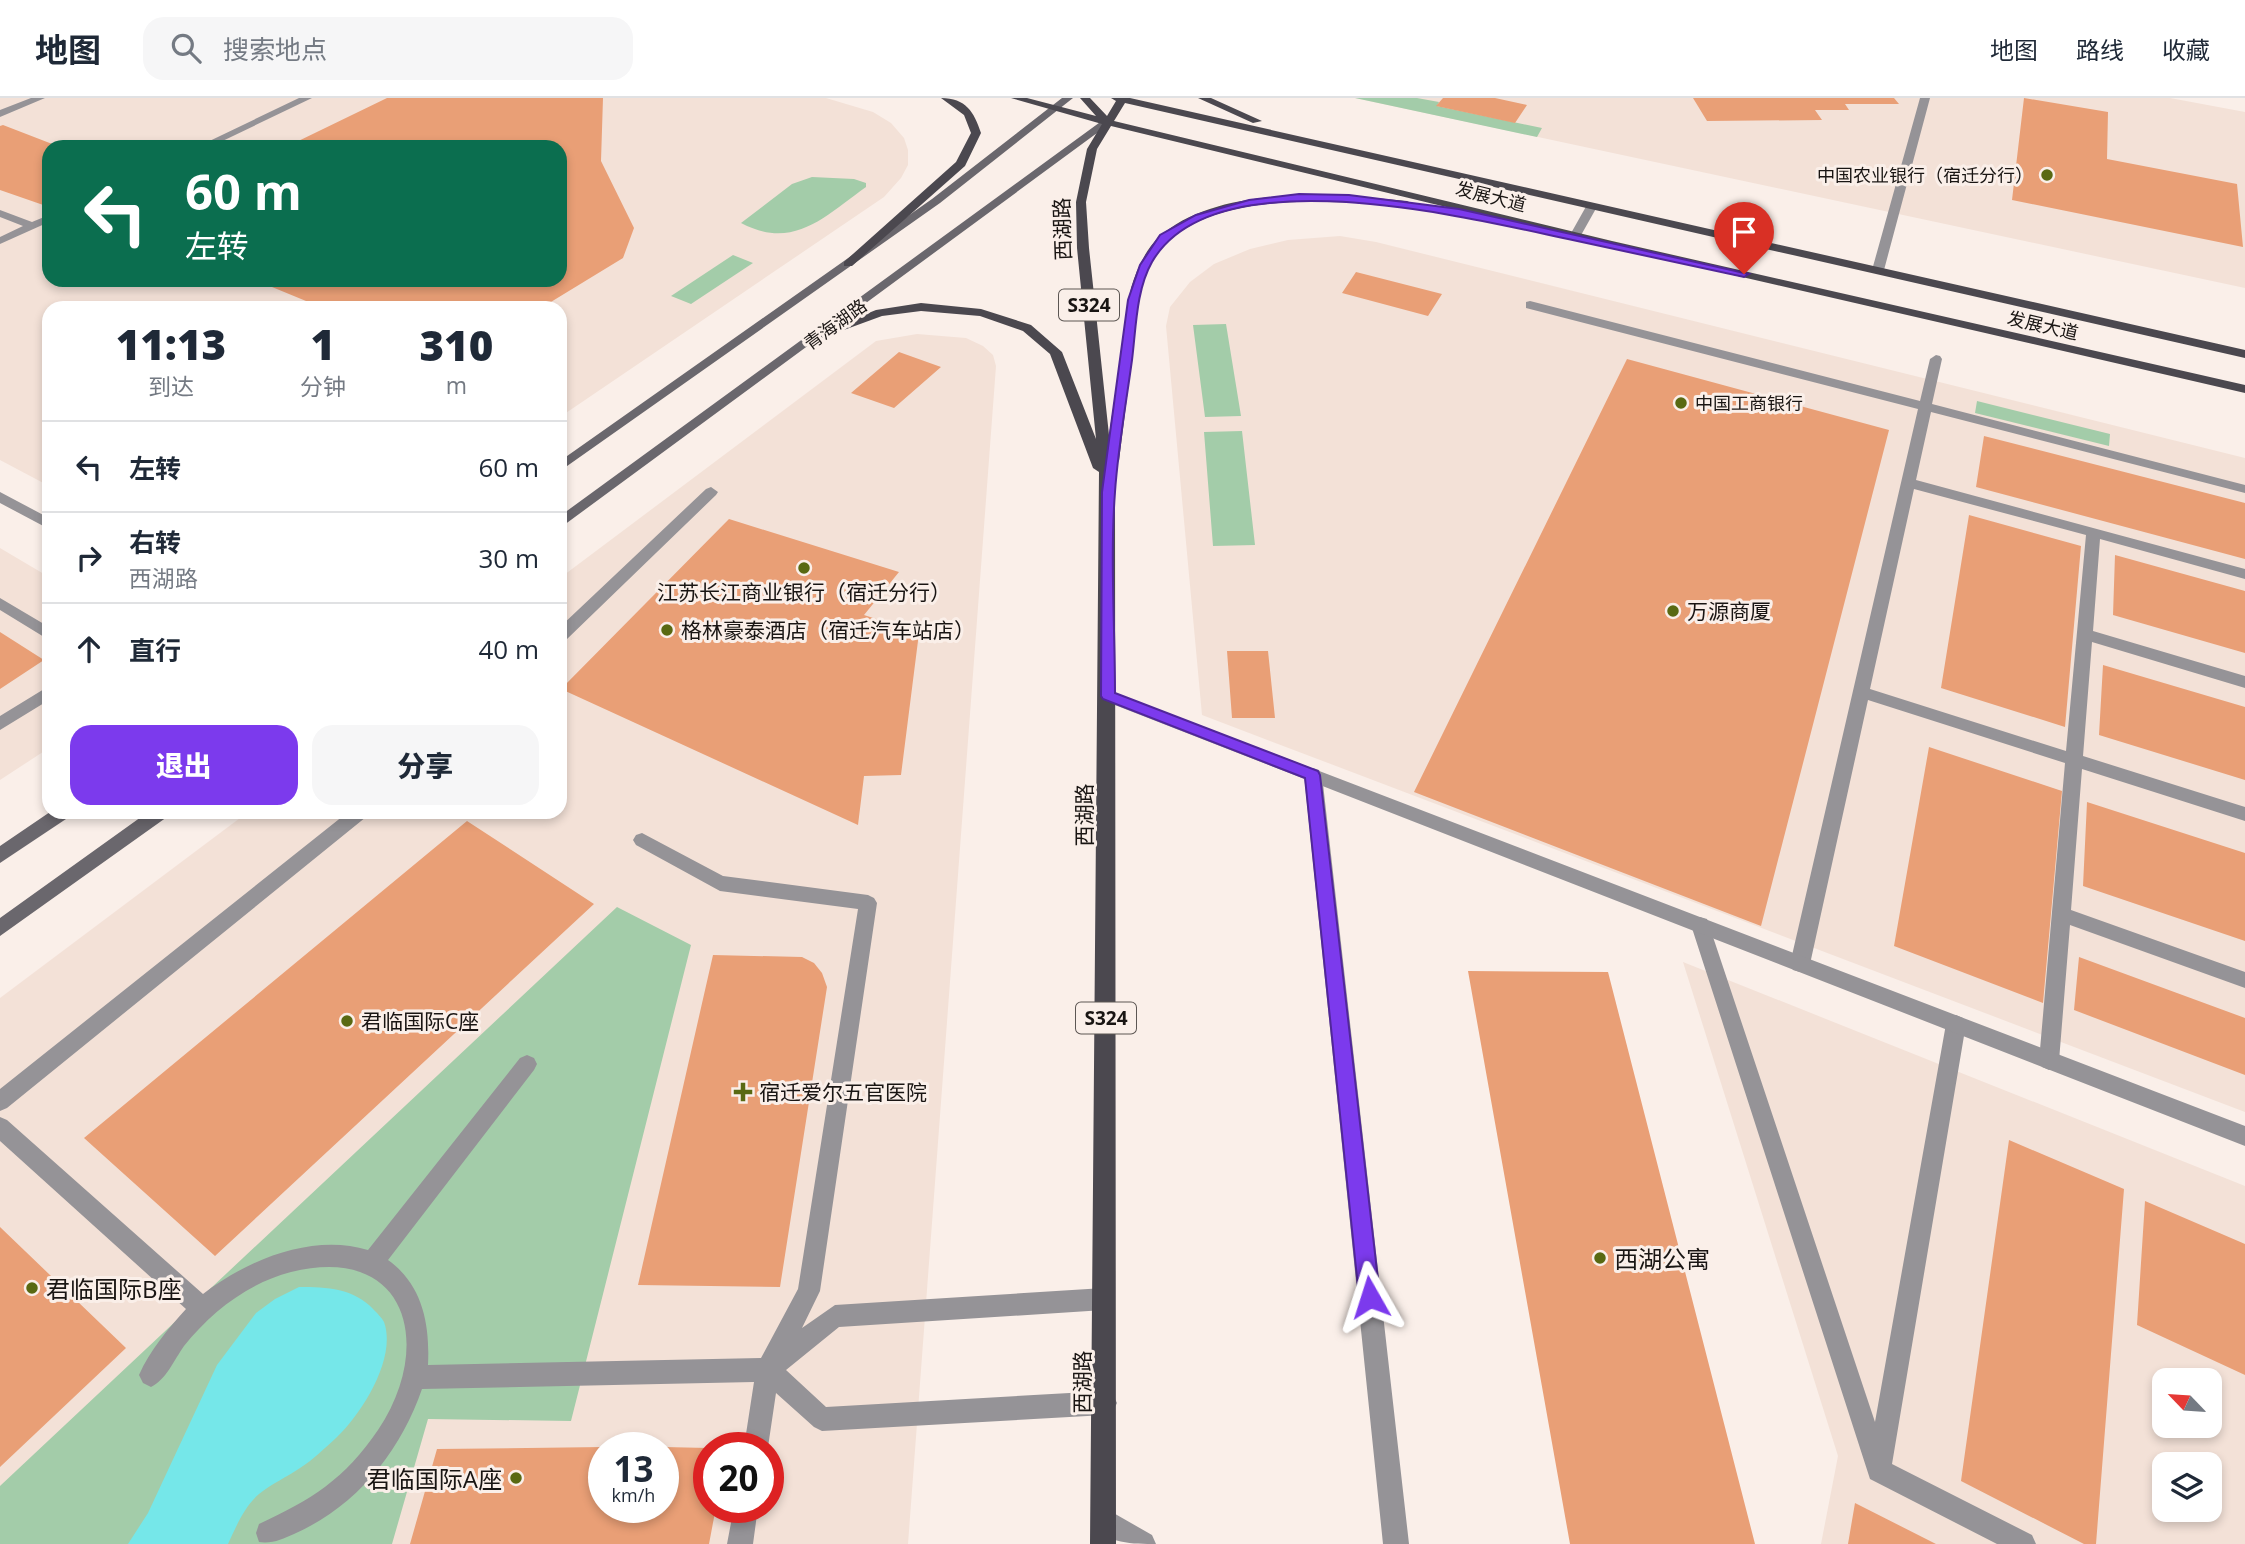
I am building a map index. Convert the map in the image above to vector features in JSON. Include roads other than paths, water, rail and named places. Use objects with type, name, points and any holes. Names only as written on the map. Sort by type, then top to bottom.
[{"type":"main road","points":[[848,264],[961,163],[976,133],[969,113],[946,98]]},
{"type":"main road","name":"发展大道","points":[[1016,98],[1612,244],[2245,389]]},
{"type":"main road","name":"青海湖路","points":[[567,462],[848,264],[1057,109],[1068,98]]},
{"type":"main road","points":[[1086,98],[1107,122]]},
{"type":"main road","name":"发展大道","points":[[1121,98],[2245,354]]},
{"type":"main road","name":"西湖路","points":[[1103,1532],[1108,492],[1083,248],[1081,202],[1092,149],[1121,98]]},
{"type":"main road","points":[[1203,98],[1289,135]]},
{"type":"main road","name":"青海湖路","points":[[567,518],[822,334],[1107,122]]},
{"type":"main road","points":[[1108,492],[1134,300],[1145,265],[1163,237],[1199,217],[1249,203],[1299,197],[1349,198],[1446,210],[1612,244]]},
{"type":"main road","points":[[822,334],[880,313],[921,307],[981,313],[1027,328],[1056,352],[1108,492]]},
{"type":"main road","points":[[0,856],[53,819]]},
{"type":"main road","points":[[0,928],[151,819]]},
{"type":"street","points":[[0,114],[40,98]]},
{"type":"street","points":[[217,140],[307,98]]},
{"type":"street","points":[[1878,270],[1889,238],[1925,98]]},
{"type":"street","points":[[1576,235],[1592,205]]},
{"type":"street","points":[[0,213],[32,226]]},
{"type":"street","points":[[0,241],[42,221]]},
{"type":"street","points":[[1530,305],[2245,489]]},
{"type":"street","points":[[1800,964],[1936,359]]},
{"type":"street","points":[[1910,482],[2245,574]]},
{"type":"street","points":[[567,629],[711,492]]},
{"type":"street","points":[[0,497],[42,520]]},
{"type":"street","points":[[2049,1060],[2093,533]]},
{"type":"street","points":[[0,603],[42,630]]},
{"type":"street","points":[[2084,634],[2245,682]]},
{"type":"street","points":[[1862,692],[2245,814]]},
{"type":"street","points":[[1108,696],[2245,1136]]},
{"type":"street","points":[[0,724],[42,697]]},
{"type":"street","points":[[1313,775],[1396,1544]]},
{"type":"street","points":[[0,1101],[351,819]]},
{"type":"street","points":[[642,840],[720,883],[868,903],[809,1291],[768,1370],[758,1432]]},
{"type":"street","points":[[2061,914],[2245,980]]},
{"type":"street","points":[[1700,925],[1879,1471],[2023,1544]]},
{"type":"street","points":[[1879,1471],[1956,1024]]},
{"type":"street","points":[[371,1264],[527,1064]]},
{"type":"street","points":[[0,1127],[204,1310]]},
{"type":"street","points":[[151,1375],[182,1331],[204,1310],[222,1294],[265,1268],[310,1255],[351,1256],[384,1270],[407,1296],[419,1333],[415,1377],[396,1425],[362,1470],[318,1509],[268,1533]]},
{"type":"street","points":[[415,1377],[768,1370],[835,1316],[1104,1299]]},
{"type":"street","points":[[768,1370],[822,1419],[1105,1403]]},
{"type":"street","points":[[740,1544],[743,1523]]},
{"type":"street","points":[[1103,1532],[1143,1544]]},
{"type":"water","points":[[299,1287],[330,1288],[349,1293],[366,1303],[384,1322],[386,1352],[375,1384],[357,1414],[315,1457],[254,1499],[228,1544],[128,1544],[148,1513],[217,1365],[256,1313],[275,1299]]},
{"type":"place","name":"中国农业银行（宿迁分行）","points":[[2047,175]]},
{"type":"place","name":"中国工商银行","points":[[1681,403]]},
{"type":"place","name":"江苏长江商业银行（宿迁分行）","points":[[804,568]]},
{"type":"place","name":"万源商厦","points":[[1673,611]]},
{"type":"place","name":"格林豪泰酒店（宿迁汽车站店）","points":[[667,630]]},
{"type":"place","name":"君临国际C座","points":[[347,1021]]},
{"type":"place","name":"宿迁爱尔五官医院","points":[[743,1092]]},
{"type":"place","name":"西湖公寓","points":[[1600,1258]]},
{"type":"place","name":"君临国际B座","points":[[32,1288]]},
{"type":"place","name":"君临国际A座","points":[[516,1478]]}]
